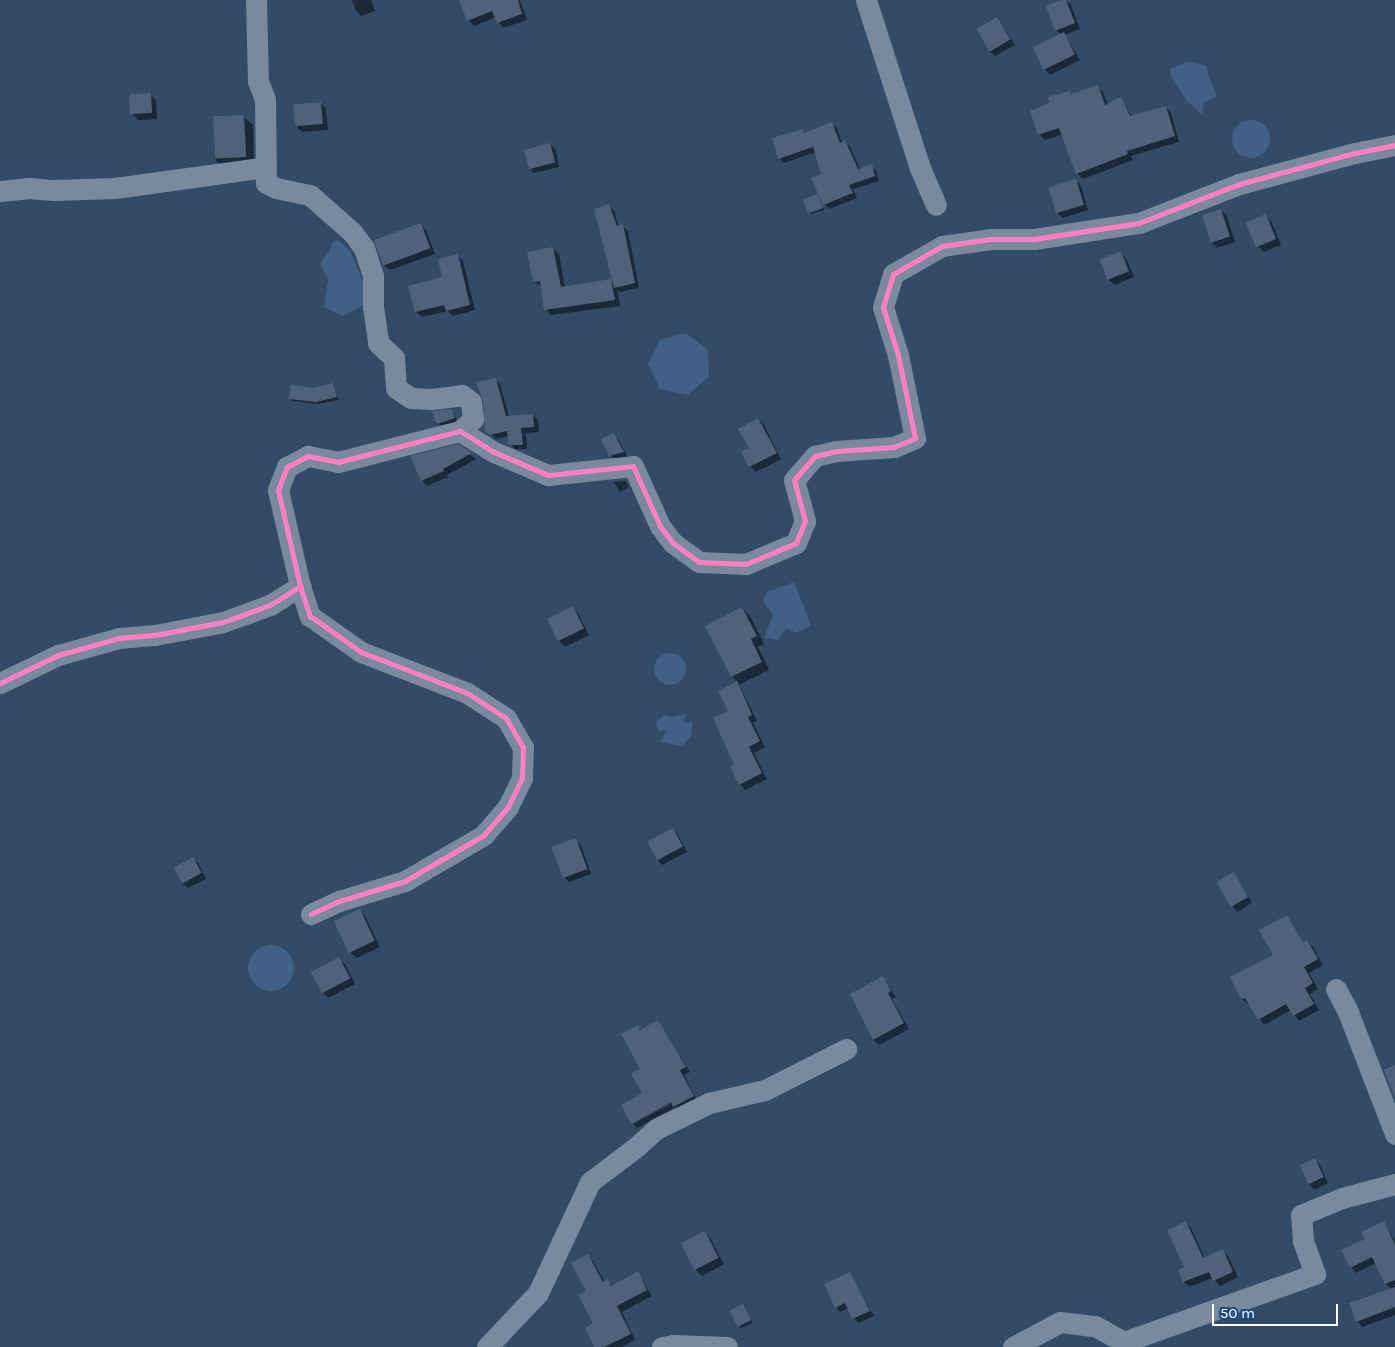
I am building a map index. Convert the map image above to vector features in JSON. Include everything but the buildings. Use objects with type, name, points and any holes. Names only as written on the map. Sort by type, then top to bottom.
[{"type":"street","points":[[256,0],[258,81],[264,99],[266,184],[310,195],[352,232],[364,248],[373,275],[373,306],[378,343],[394,358],[396,388],[411,398],[432,399],[462,394],[470,402],[473,419],[460,431],[338,462],[308,456],[287,467],[278,490],[300,586],[310,616],[361,652],[467,693],[506,718],[523,748],[522,778],[508,807],[484,835],[405,881],[339,901],[311,914]]},
{"type":"street","points":[[866,0],[920,168],[936,205]]},
{"type":"street","points":[[460,431],[494,452],[548,475],[633,466],[660,526],[673,544],[699,562],[746,564],[796,543],[805,521],[794,480],[815,456],[836,451],[894,447],[915,438],[898,356],[883,307],[893,274],[942,246],[991,238],[1034,239],[1139,223],[1239,184],[1355,153],[1395,145]]},
{"type":"street","points":[[0,191],[29,188],[53,190],[116,188],[266,168]]},
{"type":"street","points":[[0,683],[58,655],[110,640],[155,635],[223,622],[270,605],[300,586]]},
{"type":"street","points":[[1336,989],[1348,1012],[1395,1134]]},
{"type":"street","points":[[487,1347],[538,1294],[590,1182],[635,1148],[656,1129],[709,1103],[765,1090],[846,1049]]},
{"type":"street","points":[[1013,1347],[1060,1322],[1095,1326],[1124,1342],[1315,1274],[1303,1242],[1301,1215],[1342,1198],[1395,1184]]},
{"type":"street","points":[[662,1347],[673,1345],[727,1347]]},
{"type":"water","points":[[1186,62],[1205,65],[1217,97],[1204,102],[1202,114],[1187,101],[1171,77],[1170,69]]},
{"type":"water","points":[[1251,120],[1265,125],[1270,139],[1265,153],[1251,158],[1237,153],[1232,139],[1237,125]]},
{"type":"water","points":[[338,240],[350,251],[366,289],[363,305],[343,316],[324,307],[328,280],[320,263],[329,252],[333,242]]},
{"type":"water","points":[[686,333],[708,350],[709,377],[687,395],[660,389],[648,364],[660,340]]},
{"type":"water","points":[[794,582],[811,625],[796,633],[786,628],[778,640],[764,638],[773,614],[763,602],[767,592]]},
{"type":"water","points":[[670,653],[682,657],[686,669],[682,681],[670,685],[658,681],[654,669],[658,657]]},
{"type":"water","points":[[687,714],[683,720],[686,723],[693,722],[691,736],[682,746],[660,742],[667,730],[658,731],[656,722],[664,715],[672,717]]},
{"type":"water","points":[[276,945],[288,951],[293,959],[293,977],[288,985],[280,990],[266,991],[254,985],[249,977],[248,963],[254,951],[262,946]]},
{"type":"cycle path","points":[[0,683],[58,655],[119,638],[155,635],[223,622],[270,605],[300,586],[278,490],[287,467],[308,456],[338,462],[460,431],[494,452],[548,475],[633,466],[660,526],[673,543],[699,562],[746,564],[796,543],[805,521],[794,480],[815,456],[836,451],[894,447],[915,438],[898,355],[883,307],[893,274],[942,246],[991,239],[1034,239],[1139,223],[1239,184],[1355,153],[1395,145]]},
{"type":"cycle path","points":[[300,586],[310,616],[361,652],[467,693],[506,718],[523,748],[522,778],[508,807],[484,835],[405,881],[339,901],[311,914]]}]
